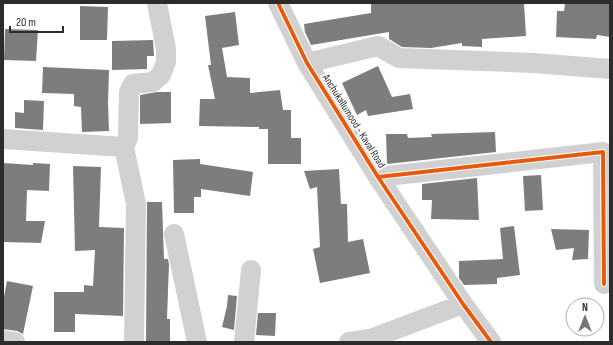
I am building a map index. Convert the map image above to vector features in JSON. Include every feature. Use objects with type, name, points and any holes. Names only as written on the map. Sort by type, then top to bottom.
[{"type":"street","points":[[134,342],[136,204],[124,147],[128,138],[129,92],[133,84],[153,82],[160,75],[166,62],[166,49],[157,3]]},
{"type":"street","name":"Anchukallumood - Kaval Road","points":[[278,3],[307,63],[378,177],[463,304],[491,342]]},
{"type":"street","points":[[307,63],[378,46],[399,58],[534,63],[610,69]]},
{"type":"street","points":[[3,139],[124,147]]},
{"type":"street","points":[[378,177],[603,152],[604,284]]},
{"type":"street","points":[[174,234],[197,342]]},
{"type":"street","points":[[244,342],[251,270]]},
{"type":"street","points":[[349,342],[370,339],[463,304]]},
{"type":"building","points":[[371,3],[524,3],[526,36],[482,39],[482,47],[462,46],[462,43],[431,48],[402,47],[389,39],[389,32],[311,45],[305,32],[304,24],[371,13]]},
{"type":"building","points":[[565,3],[610,3],[610,37],[597,35],[596,39],[556,37],[557,11],[564,11]]},
{"type":"building","points":[[80,6],[108,7],[107,40],[80,40]]},
{"type":"building","points":[[235,12],[239,45],[222,48],[227,77],[250,78],[250,93],[280,90],[283,110],[291,110],[291,138],[301,138],[301,164],[268,164],[268,129],[259,129],[259,127],[199,126],[200,99],[215,99],[208,65],[211,65],[205,16]]},
{"type":"building","points":[[5,29],[38,30],[36,61],[4,60]]},
{"type":"building","points":[[153,40],[154,56],[147,56],[147,69],[112,70],[112,41]]},
{"type":"building","points":[[378,66],[392,97],[410,94],[413,109],[368,116],[366,110],[357,115],[342,83]]},
{"type":"building","points":[[43,67],[109,70],[109,131],[82,132],[81,107],[74,106],[74,94],[42,93]]},
{"type":"building","points":[[157,92],[171,92],[171,123],[140,124],[140,95]]},
{"type":"building","points":[[24,100],[44,101],[43,130],[15,128],[15,112],[24,113]]},
{"type":"building","points":[[495,132],[496,152],[387,164],[386,134],[407,134],[408,138],[432,137],[431,134]]},
{"type":"building","points":[[200,159],[200,164],[253,172],[250,196],[201,189],[201,197],[194,197],[194,213],[174,213],[173,160]]},
{"type":"building","points":[[3,163],[33,165],[33,163],[50,164],[49,191],[27,190],[26,221],[45,221],[41,243],[3,242]]},
{"type":"building","points":[[73,166],[101,167],[99,227],[124,228],[123,316],[75,314],[75,332],[54,332],[54,292],[84,292],[84,285],[93,286],[95,250],[75,251]]},
{"type":"building","points":[[339,169],[341,204],[347,204],[348,242],[363,239],[370,273],[320,283],[313,249],[320,247],[317,187],[310,189],[304,171]]},
{"type":"building","points":[[541,175],[543,210],[525,211],[523,176]]},
{"type":"building","points":[[477,178],[479,220],[431,219],[432,200],[422,200],[422,184]]},
{"type":"building","points":[[147,202],[162,202],[164,259],[168,259],[169,264],[167,319],[170,319],[170,342],[146,342]]},
{"type":"building","points":[[514,226],[520,275],[497,278],[497,284],[464,285],[459,278],[459,261],[503,259],[500,228]]},
{"type":"building","points":[[551,229],[589,230],[588,259],[572,260],[574,248],[556,250]]},
{"type":"building","points":[[7,281],[33,286],[23,334],[17,331],[3,329],[3,302]]},
{"type":"building","points":[[228,295],[237,296],[234,330],[222,327]]},
{"type":"building","points":[[258,313],[276,313],[275,336],[256,335]]},
{"type":"cycle path","points":[[278,3],[307,63],[378,177],[463,304],[491,342]]},
{"type":"cycle path","points":[[378,177],[603,152],[604,284]]}]
